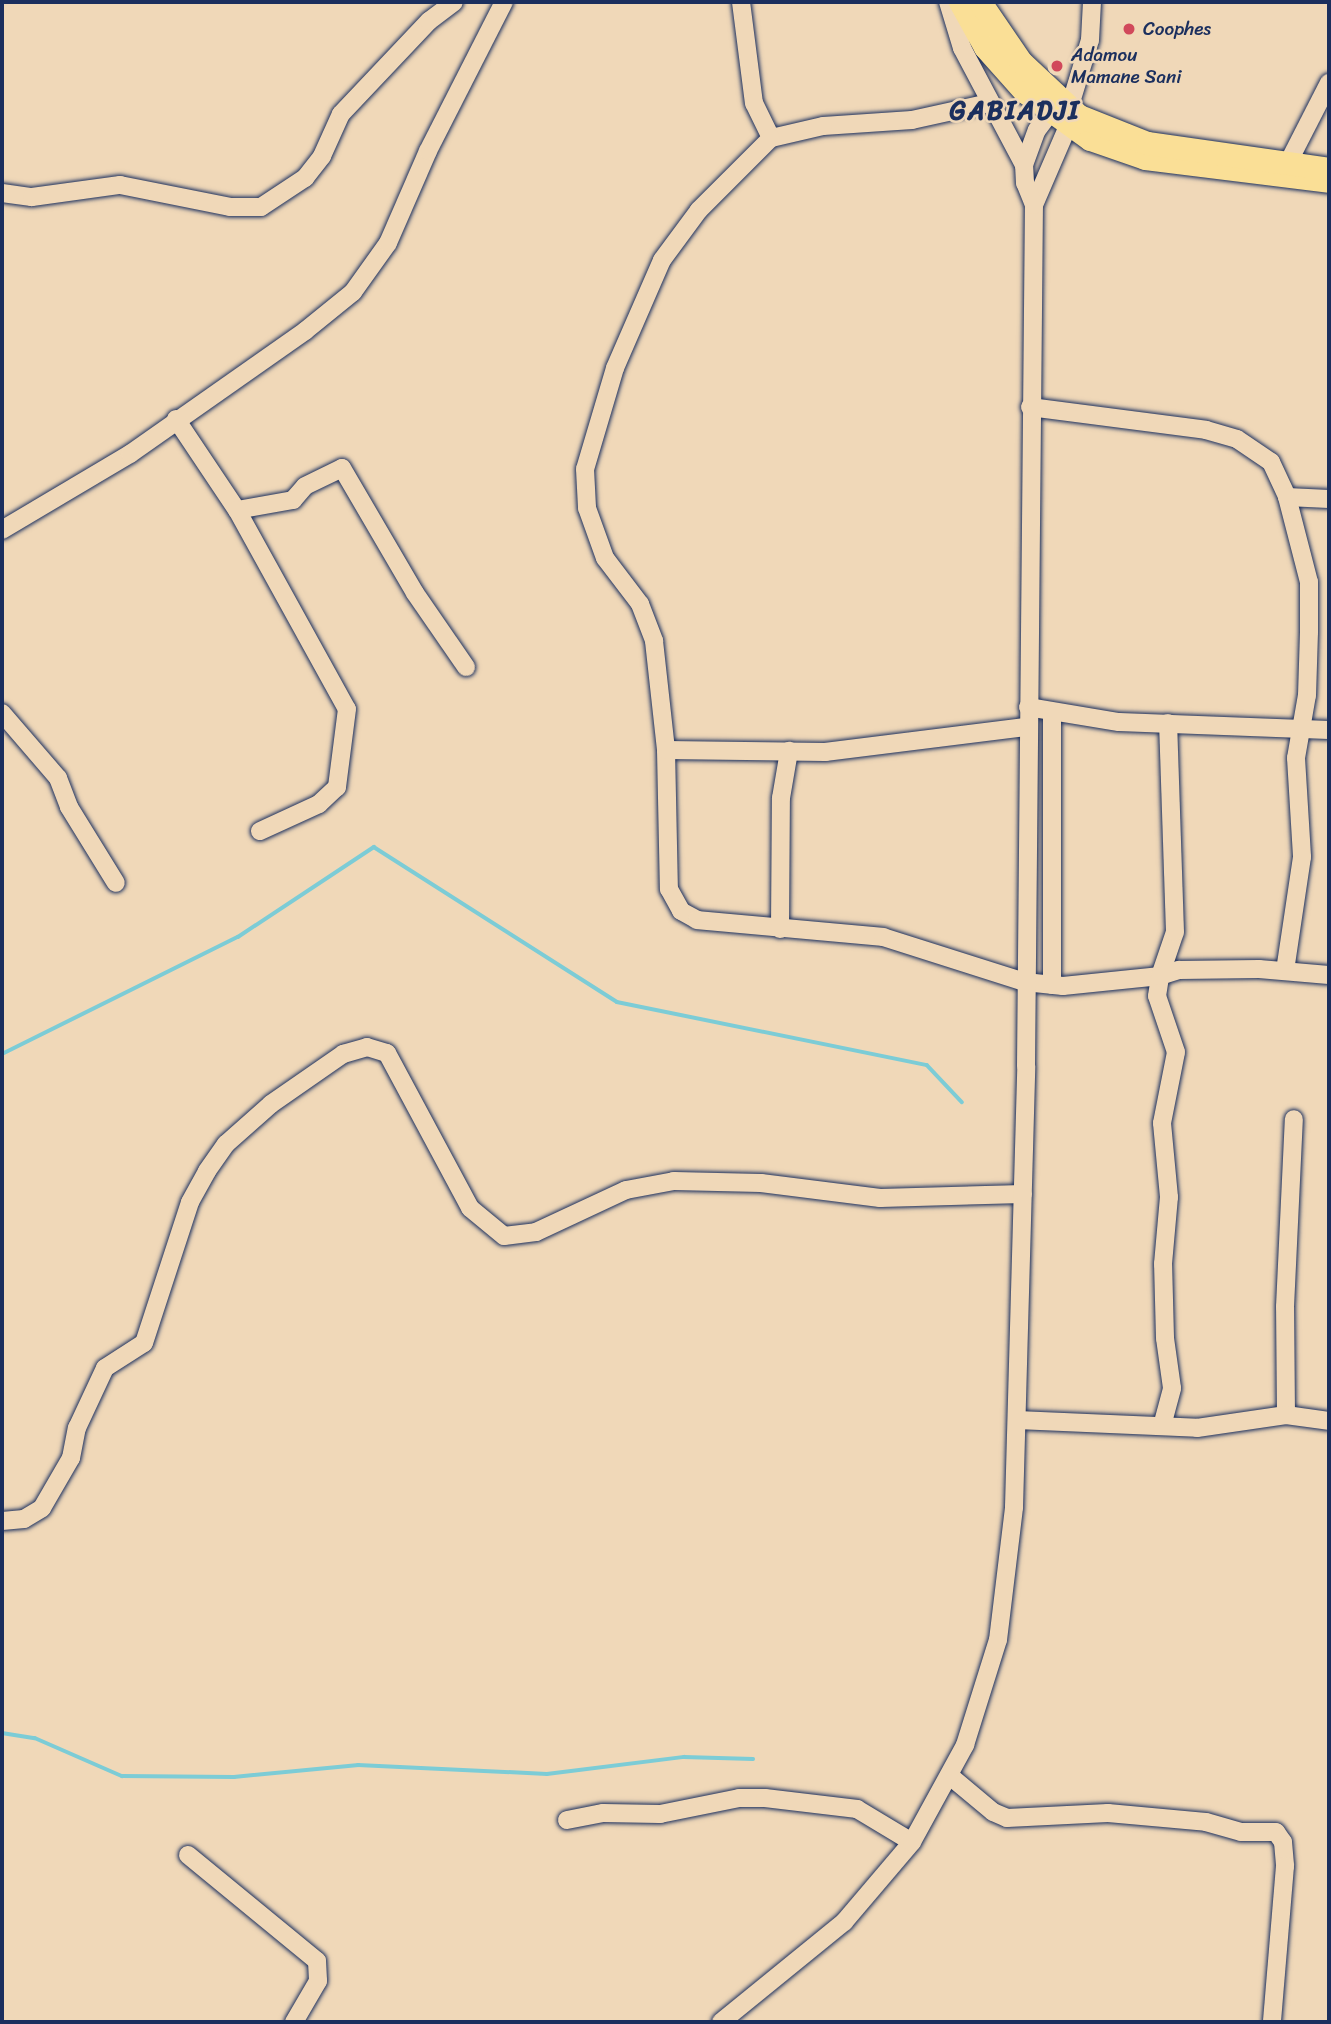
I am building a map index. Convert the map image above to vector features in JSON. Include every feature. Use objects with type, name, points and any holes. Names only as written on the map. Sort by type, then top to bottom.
[{"type":"main road","points":[[960,2],[985,47],[1025,92],[1065,113],[1147,142],[1329,169]]},
{"type":"main road","points":[[980,2],[1014,54],[1090,139],[1144,158],[1329,181]]},
{"type":"street","points":[[2,193],[32,197],[120,185],[230,207],[261,207],[305,178],[322,156],[341,114],[429,21],[454,2]]},
{"type":"street","points":[[2,530],[130,454],[176,419],[241,377],[353,292],[388,243],[428,151],[505,2]]},
{"type":"street","points":[[741,2],[754,103],[771,138]]},
{"type":"street","points":[[948,2],[954,28],[989,103],[1024,165]]},
{"type":"street","points":[[721,2022],[844,1922],[912,1842],[950,1776],[969,1733],[998,1640],[1014,1507],[1023,1194],[1034,205],[1090,40],[1092,2]]},
{"type":"street","points":[[1289,161],[1329,83]]},
{"type":"street","points":[[989,103],[912,120],[822,126],[771,138],[699,209],[662,260],[606,390],[585,469],[587,508],[605,558],[640,604],[654,640],[666,750],[666,874],[674,903],[688,917],[707,923],[883,937],[1025,982],[1052,985],[1160,976],[1179,970],[1285,971],[1329,975]]},
{"type":"street","points":[[1034,205],[1025,184],[1024,165],[1028,147],[1065,113]]},
{"type":"street","points":[[1030,407],[1206,430],[1237,439],[1271,462],[1287,497],[1309,582],[1303,727],[1296,758],[1302,857],[1285,971]]},
{"type":"street","points":[[176,419],[237,510],[346,709],[337,787],[319,804],[260,831]]},
{"type":"street","points":[[237,510],[293,500],[305,486],[342,468],[415,593],[466,667]]},
{"type":"street","points":[[1287,497],[1329,499]]},
{"type":"street","points":[[1028,707],[1052,713],[1168,723],[1329,730]]},
{"type":"street","points":[[2,713],[58,778],[69,807],[116,883]]},
{"type":"street","points":[[1052,713],[1052,985]]},
{"type":"street","points":[[1161,1426],[1172,1388],[1165,1338],[1163,1264],[1169,1197],[1162,1123],[1176,1052],[1157,996],[1160,976],[1175,932],[1168,723]]},
{"type":"street","points":[[666,750],[825,752],[1027,727]]},
{"type":"street","points":[[780,929],[781,798],[789,751]]},
{"type":"street","points":[[2,1521],[24,1519],[42,1508],[71,1458],[77,1428],[105,1368],[144,1343],[190,1202],[206,1171],[226,1144],[271,1104],[343,1054],[367,1047],[387,1053],[470,1208],[504,1236],[517,1238],[536,1232],[625,1190],[674,1181],[761,1183],[880,1198],[1023,1194]]},
{"type":"street","points":[[1286,1415],[1284,1307],[1294,1119]]},
{"type":"street","points":[[1017,1420],[1197,1428],[1286,1415],[1329,1420]]},
{"type":"street","points":[[950,1776],[993,1812],[1007,1818],[1108,1813],[1206,1822],[1241,1832],[1276,1832],[1284,1848],[1285,1866],[1272,2022]]},
{"type":"street","points":[[567,1820],[603,1813],[660,1814],[739,1798],[774,1799],[857,1809],[912,1842]]},
{"type":"street","points":[[188,1855],[317,1962],[318,1981],[294,2022]]},
{"type":"waterway","points":[[2,1054],[238,937],[374,847],[617,1002],[927,1065],[962,1102]]},
{"type":"waterway","points":[[2,1733],[35,1738],[122,1776],[234,1777],[358,1765],[547,1774],[684,1757],[753,1759]]},
{"type":"place","name":"Coophes","points":[[1129,29]]},
{"type":"place","name":"Adamou Mamane Sani","points":[[1057,66]]},
{"type":"district","name":"GABIADJI","points":[[1015,111]]}]
